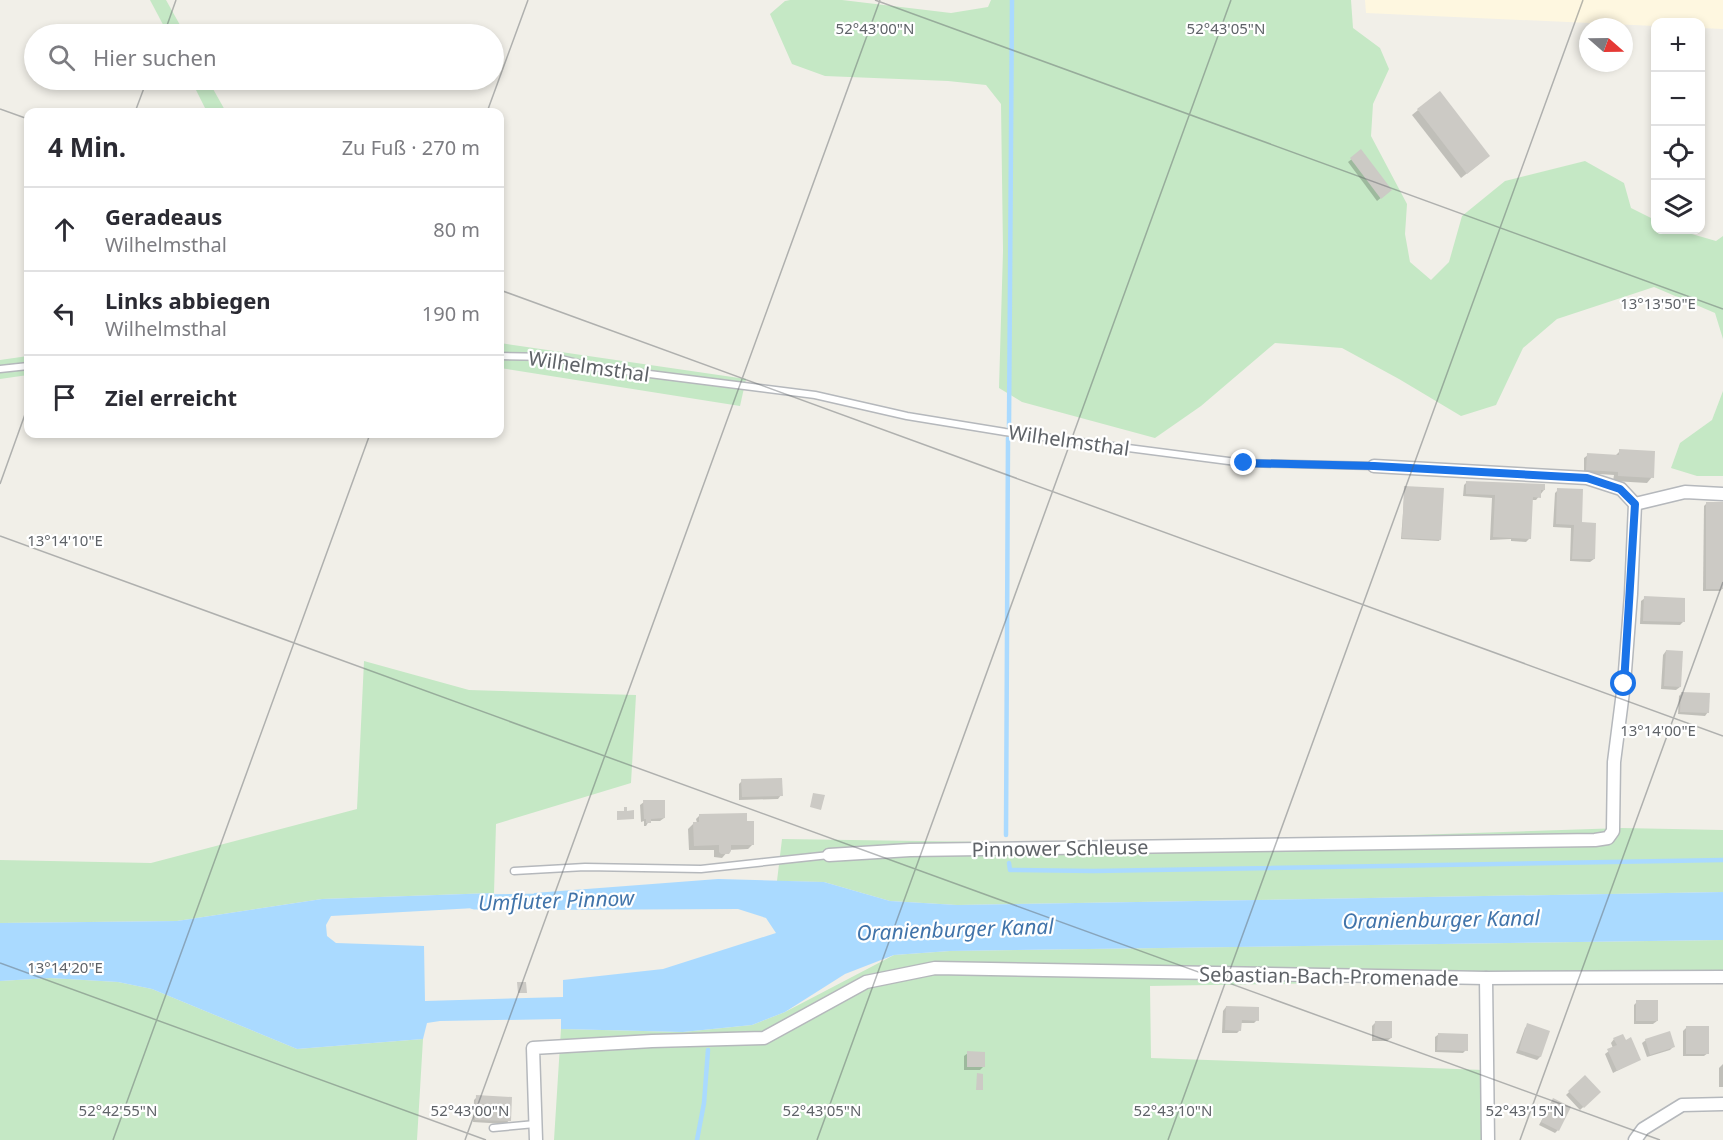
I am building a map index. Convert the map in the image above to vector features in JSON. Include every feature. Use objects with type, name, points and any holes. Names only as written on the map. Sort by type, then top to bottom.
[{"type":"street","name":"Wilhelmsthal","points":[[1374,466],[1587,478],[1620,489],[1635,504]]},
{"type":"street","points":[[1635,504],[1685,492],[1723,494]]},
{"type":"street","name":"Pinnower Schleuse","points":[[829,855],[910,850],[1608,838],[1612,831],[1614,762],[1625,673],[1635,504]]},
{"type":"street","name":"Sebastian-Bach-Promenade","points":[[535,1124],[533,1048],[652,1041],[764,1038],[866,982],[935,968],[1486,978],[1723,977]]},
{"type":"street","points":[[1486,978],[1488,1140]]},
{"type":"street","points":[[1635,1140],[1643,1129],[1682,1105],[1723,1104]]},
{"type":"street","points":[[535,1124],[536,1140]]},
{"type":"lane","name":"Wilhelmsthal","points":[[504,356],[553,357],[594,367],[815,395],[907,416],[994,430],[1244,463],[1374,466]]},
{"type":"lane","points":[[0,369],[24,366]]},
{"type":"lane","name":"Pinnower Schleuse","points":[[514,871],[585,867],[701,869],[829,855]]},
{"type":"lane","points":[[494,1128],[535,1124]]},
{"type":"shaded area","points":[[1365,0],[1723,0],[1723,29],[1705,28],[1705,18],[1651,18],[1651,26],[1633,25],[1633,18],[1579,18],[1579,23],[1366,13]]},
{"type":"green space","points":[[150,0],[166,0],[179,24],[163,24]]},
{"type":"green space","points":[[842,0],[951,13],[988,7],[991,0],[1351,0],[1353,28],[1380,48],[1389,69],[1373,104],[1371,136],[1407,204],[1405,234],[1410,262],[1431,280],[1449,262],[1462,216],[1505,181],[1585,161],[1624,183],[1631,208],[1651,218],[1651,234],[1692,234],[1716,241],[1723,236],[1723,339],[1715,313],[1654,287],[1557,319],[1523,348],[1496,405],[1461,416],[1342,348],[1275,343],[1201,406],[1155,438],[1022,402],[999,388],[1003,251],[1001,104],[986,85],[948,81],[825,76],[792,64],[770,14],[785,1]]},
{"type":"green space","points":[[196,90],[214,90],[224,108],[205,108]]},
{"type":"green space","points":[[504,344],[746,379],[740,406],[504,369]]},
{"type":"green space","points":[[24,357],[24,376],[0,379],[0,360]]},
{"type":"green space","points":[[1723,391],[1723,476],[1697,476],[1671,468],[1680,443],[1712,420]]},
{"type":"green space","points":[[364,661],[469,690],[636,695],[631,783],[496,824],[494,893],[322,899],[177,921],[0,923],[0,860],[151,863],[357,809]]},
{"type":"green space","points":[[1622,828],[1723,830],[1723,892],[957,905],[890,901],[824,882],[777,881],[782,839],[990,842],[1025,848]]},
{"type":"green space","points":[[1723,940],[1723,977],[1150,986],[1151,1058],[1484,1070],[1485,1140],[554,1140],[561,1029],[683,1032],[752,1025],[785,1012],[894,955],[950,951]]},
{"type":"green space","points":[[50,978],[118,982],[152,989],[297,1049],[423,1039],[417,1140],[0,1140],[0,981]]},
{"type":"water","name":"Oranienburger Kanal","points":[[718,879],[824,882],[890,901],[957,905],[1723,892],[1723,940],[950,951],[894,955],[845,974],[785,1012],[752,1025],[683,1032],[561,1029],[561,1019],[440,1021],[427,1023],[423,1039],[297,1049],[152,989],[118,982],[50,978],[0,981],[0,923],[177,921],[322,899],[494,893],[493,907],[331,916],[326,925],[327,936],[336,943],[424,946],[425,1001],[563,997],[563,980],[663,969],[776,933],[766,918],[738,909],[533,910],[534,893]]},
{"type":"building","points":[[1440,91],[1490,156],[1467,174],[1417,109]]},
{"type":"building","points":[[1361,149],[1392,190],[1381,199],[1350,158]]},
{"type":"building","points":[[1619,449],[1655,451],[1654,478],[1618,476],[1618,472],[1586,470],[1587,453],[1619,455]]},
{"type":"building","points":[[1466,481],[1545,484],[1545,490],[1541,490],[1541,498],[1533,497],[1531,539],[1493,537],[1495,495],[1466,494]]},
{"type":"building","points":[[1404,486],[1444,488],[1441,540],[1402,538]]},
{"type":"building","points":[[1557,488],[1583,489],[1582,522],[1596,523],[1595,559],[1572,559],[1574,525],[1556,524]]},
{"type":"building","points":[[1706,502],[1723,502],[1723,589],[1706,589]]},
{"type":"building","points":[[1644,596],[1685,598],[1685,622],[1643,621]]},
{"type":"building","points":[[1666,650],[1683,651],[1681,687],[1664,686]]},
{"type":"building","points":[[1681,692],[1710,693],[1709,713],[1680,712]]},
{"type":"building","points":[[782,778],[783,796],[742,797],[741,779]]},
{"type":"building","points":[[813,793],[825,795],[821,810],[810,807]]},
{"type":"building","points":[[643,800],[665,800],[665,818],[651,819],[651,823],[646,823]]},
{"type":"building","points":[[624,807],[627,807],[627,811],[634,810],[634,819],[617,820],[617,811],[624,811]]},
{"type":"building","points":[[747,813],[747,821],[754,821],[754,845],[731,845],[729,854],[721,854],[719,845],[694,846],[693,822],[699,822],[699,814]]},
{"type":"building","points":[[517,982],[526,982],[527,993],[518,993]]},
{"type":"building","points":[[1636,1000],[1658,1000],[1658,1021],[1636,1021]]},
{"type":"building","points":[[1226,1006],[1259,1007],[1259,1021],[1242,1020],[1241,1031],[1225,1030]]},
{"type":"building","points":[[1375,1021],[1392,1021],[1392,1038],[1374,1038]]},
{"type":"building","points":[[1527,1023],[1550,1031],[1541,1057],[1519,1050]]},
{"type":"building","points":[[1686,1026],[1709,1026],[1709,1054],[1686,1054]]},
{"type":"building","points":[[1670,1031],[1675,1047],[1650,1055],[1645,1039]]},
{"type":"building","points":[[1438,1033],[1468,1034],[1468,1051],[1437,1050]]},
{"type":"building","points":[[1623,1034],[1626,1040],[1631,1037],[1641,1060],[1617,1071],[1607,1049],[1617,1045],[1613,1038]]},
{"type":"building","points":[[967,1051],[985,1052],[985,1067],[967,1067]]},
{"type":"building","points":[[977,1073],[983,1074],[983,1090],[976,1090]]},
{"type":"building","points":[[1585,1075],[1601,1092],[1584,1108],[1568,1091]]},
{"type":"building","points":[[476,1095],[512,1097],[511,1121],[475,1120]]},
{"type":"building","points":[[1553,1098],[1571,1107],[1559,1131],[1541,1122]]},
{"type":"waterway","points":[[1009,426],[1012,0]]},
{"type":"waterway","points":[[1006,835],[1008,438]]},
{"type":"waterway","points":[[1009,863],[1010,870],[1094,871],[1723,860]]},
{"type":"waterway","name":"Umfluter Pinnow","points":[[474,902],[552,901]]},
{"type":"waterway","points":[[697,1140],[704,1103],[708,1050]]},
{"type":"route","points":[[1244,463],[1374,466],[1587,478],[1620,489],[1635,504],[1624,684]]}]
